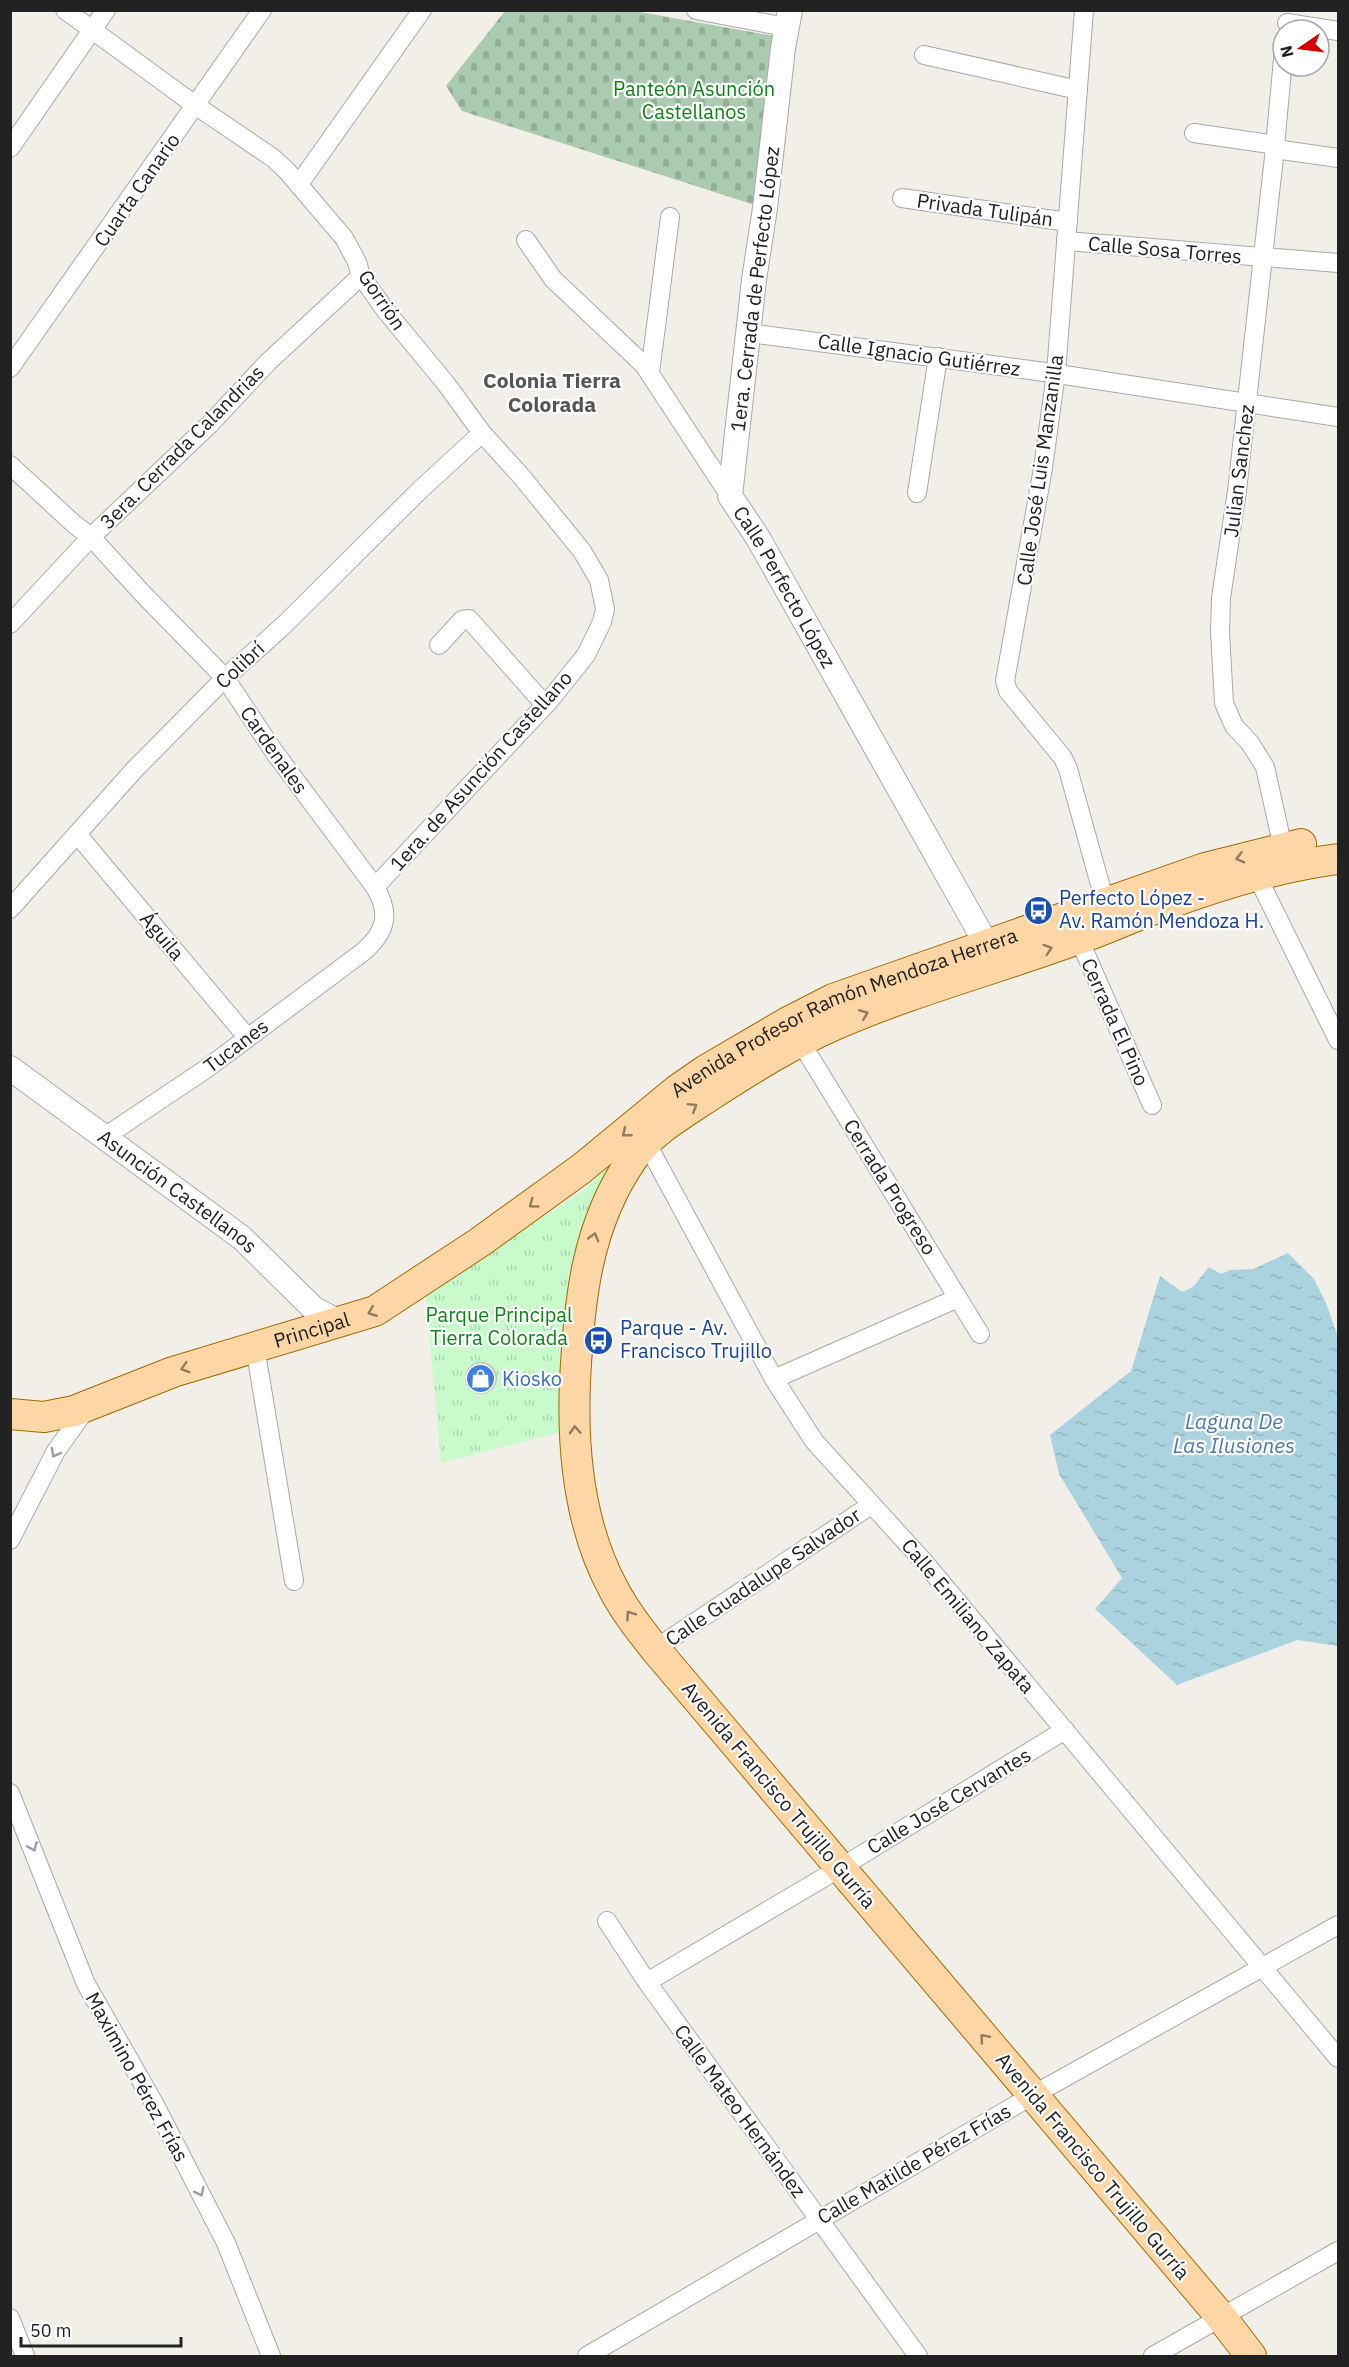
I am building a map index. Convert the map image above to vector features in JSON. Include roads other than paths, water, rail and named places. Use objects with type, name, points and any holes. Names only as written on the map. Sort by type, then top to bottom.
[{"type":"main road","name":"Avenida Profesor Ramón Mendoza Herrera","points":[[581,1169],[677,1090],[738,1050],[788,1022],[850,992],[991,956],[1078,939],[1109,914],[1159,907],[1257,876],[1285,858],[1338,838]]},
{"type":"main road","name":"Avenida Profesor Ramón Mendoza Herrera","points":[[646,1142],[680,1114],[800,1041],[991,956],[1109,914],[1205,868],[1285,858],[1338,859]]},
{"type":"main road","name":"Avenida Francisco Trujillo Gurría","points":[[646,1142],[634,1156],[608,1200],[599,1221],[588,1257],[579,1316],[575,1392],[578,1466],[586,1511],[603,1566],[627,1611],[655,1649],[1221,2317],[1251,2356]]},
{"type":"main road","points":[[581,1169],[594,1171],[604,1178],[608,1185],[608,1200]]},
{"type":"main road","name":"Principal","points":[[10,1414],[44,1417],[74,1411],[146,1381],[375,1311],[581,1169]]},
{"type":"street","name":"Gorrión","points":[[65,10],[195,105],[273,158],[299,184],[344,238],[357,262],[361,276],[386,311],[447,385],[482,433],[521,476],[582,551],[599,580],[603,594],[603,616],[586,655]]},
{"type":"street","points":[[10,148],[106,10]]},
{"type":"street","name":"Cuarta Canario","points":[[10,368],[262,10]]},
{"type":"street","points":[[299,184],[422,10]]},
{"type":"street","points":[[696,10],[788,19]]},
{"type":"street","name":"Calle José Luis Manzanilla","points":[[1084,10],[1056,373],[1044,468],[1005,681],[1008,692],[1056,749],[1068,769],[1109,914]]},
{"type":"street","name":"1era. Cerrada de Perfecto López","points":[[730,496],[788,19]]},
{"type":"street","points":[[924,55],[1078,90]]},
{"type":"street","name":"Julian Sanchez","points":[[1281,78],[1235,510],[1221,598],[1222,683],[1227,712],[1234,726],[1257,751],[1265,766],[1285,858]]},
{"type":"street","points":[[1194,133],[1338,159]]},
{"type":"street","name":"Privada Tulipán","points":[[902,198],[1068,222]]},
{"type":"street","points":[[650,373],[670,217]]},
{"type":"street","name":"Calle Perfecto López","points":[[526,240],[553,279],[650,373],[758,538],[991,956]]},
{"type":"street","name":"Calle Sosa Torres","points":[[1066,241],[1338,263]]},
{"type":"street","name":"3era. Cerrada Calandrias","points":[[10,624],[91,537],[210,424],[268,362],[361,276]]},
{"type":"street","name":"Calle Ignacio Gutiérrez","points":[[749,333],[1056,373],[1338,417]]},
{"type":"street","points":[[917,493],[938,357]]},
{"type":"street","name":"Colibrí","points":[[10,909],[135,769],[225,678],[284,625],[421,489],[482,433]]},
{"type":"street","name":"Cardenales","points":[[10,465],[91,537],[225,678],[275,753],[375,887],[384,907],[385,919],[377,939],[363,952]]},
{"type":"street","points":[[439,645],[462,620],[469,619],[545,705]]},
{"type":"street","name":"1era. de Asunción Castellano","points":[[375,887],[545,705],[586,655]]},
{"type":"street","name":"Águila","points":[[77,834],[247,1038]]},
{"type":"street","points":[[1257,876],[1338,1040]]},
{"type":"street","name":"Cerrada El Pino","points":[[1078,939],[1152,1106]]},
{"type":"street","name":"Tucanes","points":[[106,1136],[206,1070],[363,952]]},
{"type":"street","name":"Cerrada Progreso","points":[[800,1041],[980,1334]]},
{"type":"street","name":"Asunción Castellanos","points":[[10,1068],[106,1136],[242,1238],[314,1309],[339,1322]]},
{"type":"street","name":"Calle Emiliano Zapata","points":[[646,1142],[774,1379],[814,1442],[932,1571],[1338,2058]]},
{"type":"street","points":[[774,1379],[958,1298]]},
{"type":"street","points":[[255,1347],[294,1581]]},
{"type":"street","points":[[10,1540],[56,1451],[89,1405]]},
{"type":"street","name":"Calle Guadalupe Salvador","points":[[655,1649],[871,1505]]},
{"type":"street","name":"Calle José Cervantes","points":[[647,1982],[840,1868],[1065,1730]]},
{"type":"street","name":"Maximino Pérez Frías","points":[[10,1793],[86,1984],[155,2105],[226,2243],[271,2356]]},
{"type":"street","name":"Calle Mateo Hernández","points":[[607,1921],[647,1982],[918,2356]]},
{"type":"street","name":"Calle Matilde Pérez Frías","points":[[587,2356],[1033,2095],[1338,1925]]},
{"type":"street","points":[[1153,2356],[1338,2251]]},
{"type":"street","points":[[10,2318],[25,2356]]},
{"type":"water","name":"Laguna De Las Ilusiones","points":[[1288,1253],[1314,1279],[1326,1303],[1338,1337],[1338,1646],[1297,1640],[1177,1685],[1095,1609],[1122,1578],[1059,1474],[1050,1435],[1131,1371],[1160,1276],[1182,1292],[1193,1287],[1209,1267],[1221,1274],[1230,1270],[1253,1269]]},
{"type":"place","name":"Perfecto López - Av. Ramón Mendoza H.","points":[[1038,910]]},
{"type":"place","name":"Parque - Av. Francisco Trujillo","points":[[599,1340]]},
{"type":"place","name":"Kiosko","points":[[481,1379]]},
{"type":"district","name":"Colonia Tierra Colorada","points":[[552,393]]},
{"type":"park label","name":"Panteón Asunción Castellanos","points":[[694,100]]},
{"type":"park label","name":"Parque Principal Tierra Colorada","points":[[499,1326]]}]
